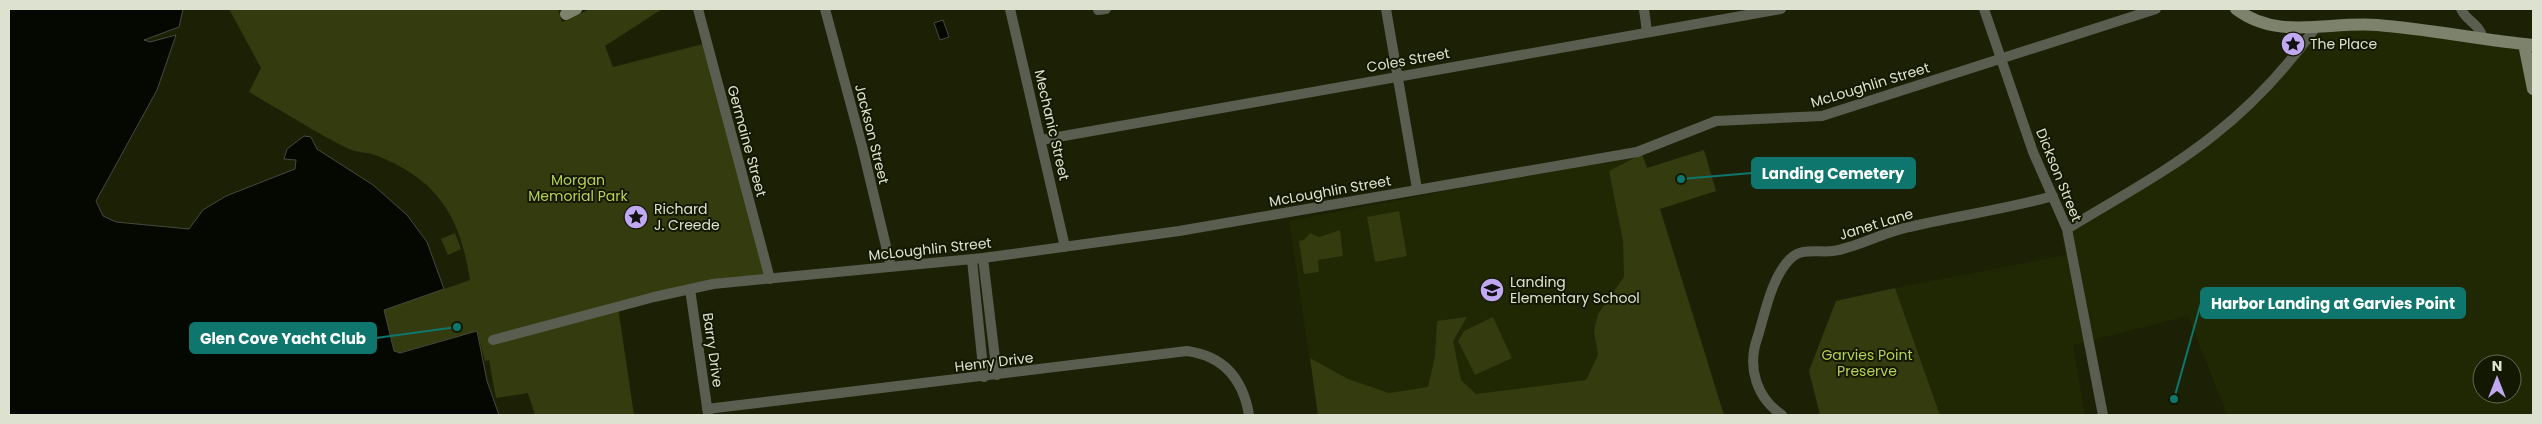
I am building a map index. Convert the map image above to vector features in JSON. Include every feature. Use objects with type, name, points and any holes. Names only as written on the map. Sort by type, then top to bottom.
[{"type":"street","name":"Germaine Street","points":[[698,9],[770,280]]},
{"type":"street","name":"Jackson Street","points":[[824,9],[862,146],[891,267]]},
{"type":"street","name":"Mechanic Street","points":[[1010,9],[1066,247]]},
{"type":"street","points":[[1386,9],[1417,189]]},
{"type":"street","points":[[1644,9],[1648,32]]},
{"type":"street","name":"Coles Street","points":[[1041,140],[1781,9]]},
{"type":"street","name":"Dickson Street","points":[[1984,9],[2033,152],[2067,229],[2103,415]]},
{"type":"street","name":"McLoughlin Street","points":[[493,340],[690,289],[972,260],[1180,231],[1637,152],[1716,121],[1822,116],[2156,9]]},
{"type":"street","points":[[2236,9],[2249,18],[2265,24],[2287,28],[2375,25],[2528,45],[2533,88]]},
{"type":"street","points":[[2461,9],[2466,18],[2480,27],[2483,38]]},
{"type":"street","points":[[2067,229],[2150,179],[2214,135],[2271,80],[2316,27]]},
{"type":"street","name":"Janet Lane","points":[[1782,415],[1764,400],[1754,375],[1752,360],[1754,348],[1776,282],[1790,258],[1805,251],[1833,251],[1905,228],[2018,206],[2053,196]]},
{"type":"street","points":[[983,258],[997,375]]},
{"type":"street","points":[[972,260],[984,377]]},
{"type":"street","name":"Barry Drive","points":[[690,289],[708,412]]},
{"type":"street","name":"Henry Drive","points":[[708,412],[1187,351],[1200,353],[1220,362],[1230,370],[1243,390],[1248,415]]},
{"type":"shaded area","points":[[9,9],[183,9],[179,27],[144,40],[150,42],[176,35],[157,90],[96,201],[103,216],[116,222],[189,229],[203,210],[226,196],[295,169],[296,160],[284,159],[287,149],[304,136],[311,137],[317,149],[373,185],[407,215],[427,242],[444,289],[384,310],[394,351],[400,353],[477,331],[487,381],[499,415],[9,415]]},
{"type":"shaded area","points":[[943,20],[949,37],[940,40],[934,23]]},
{"type":"shaded area","points":[[2375,27],[2533,49],[2533,415],[2227,415],[2188,316],[2073,345],[2085,415],[1940,415],[1895,288],[2066,255],[2061,234],[2215,137],[2319,30]]},
{"type":"shaded area","name":"Landing Elementary School","points":[[1642,154],[1709,365],[1318,415],[1289,221]]},
{"type":"green space","name":"Morgan Memorial Park","points":[[229,9],[558,9],[562,22],[590,9],[662,9],[605,46],[613,67],[707,43],[768,278],[618,307],[634,415],[535,415],[528,393],[496,398],[489,360],[485,361],[477,331],[395,354],[384,310],[470,280],[466,258],[453,220],[443,204],[417,177],[375,155],[349,149],[249,92],[261,68]]},
{"type":"green space","points":[[1704,150],[1716,191],[1660,209],[1724,415],[1318,415],[1310,358],[1348,379],[1389,393],[1428,387],[1435,356],[1437,321],[1467,317],[1453,341],[1461,380],[1476,394],[1586,380],[1598,355],[1594,331],[1598,314],[1624,277],[1623,241],[1609,171],[1642,154],[1647,168]]},
{"type":"green space","points":[[1399,211],[1407,256],[1375,262],[1367,217]]},
{"type":"green space","points":[[1340,230],[1343,256],[1318,260],[1319,272],[1304,274],[1299,241],[1304,240],[1310,233],[1319,237]]},
{"type":"green space","points":[[455,233],[461,249],[448,255],[441,239]]},
{"type":"green space","name":"Garvies Point Preserve","points":[[1895,288],[1940,415],[1820,415],[1809,371],[1836,301]]},
{"type":"green space","points":[[1493,317],[1512,358],[1475,375],[1458,341],[1464,331]]},
{"type":"place","name":"The Place","points":[[2293,44]]},
{"type":"place","name":"Landing Cemetery","points":[[1681,179]]},
{"type":"place","name":"Richard J. Creede","points":[[636,217]]},
{"type":"place","name":"Landing Elementary School","points":[[1492,290]]},
{"type":"place","name":"Glen Cove Yacht Club","points":[[457,327]]},
{"type":"place","name":"Harbor Landing at Garvies Point","points":[[2174,399]]}]
